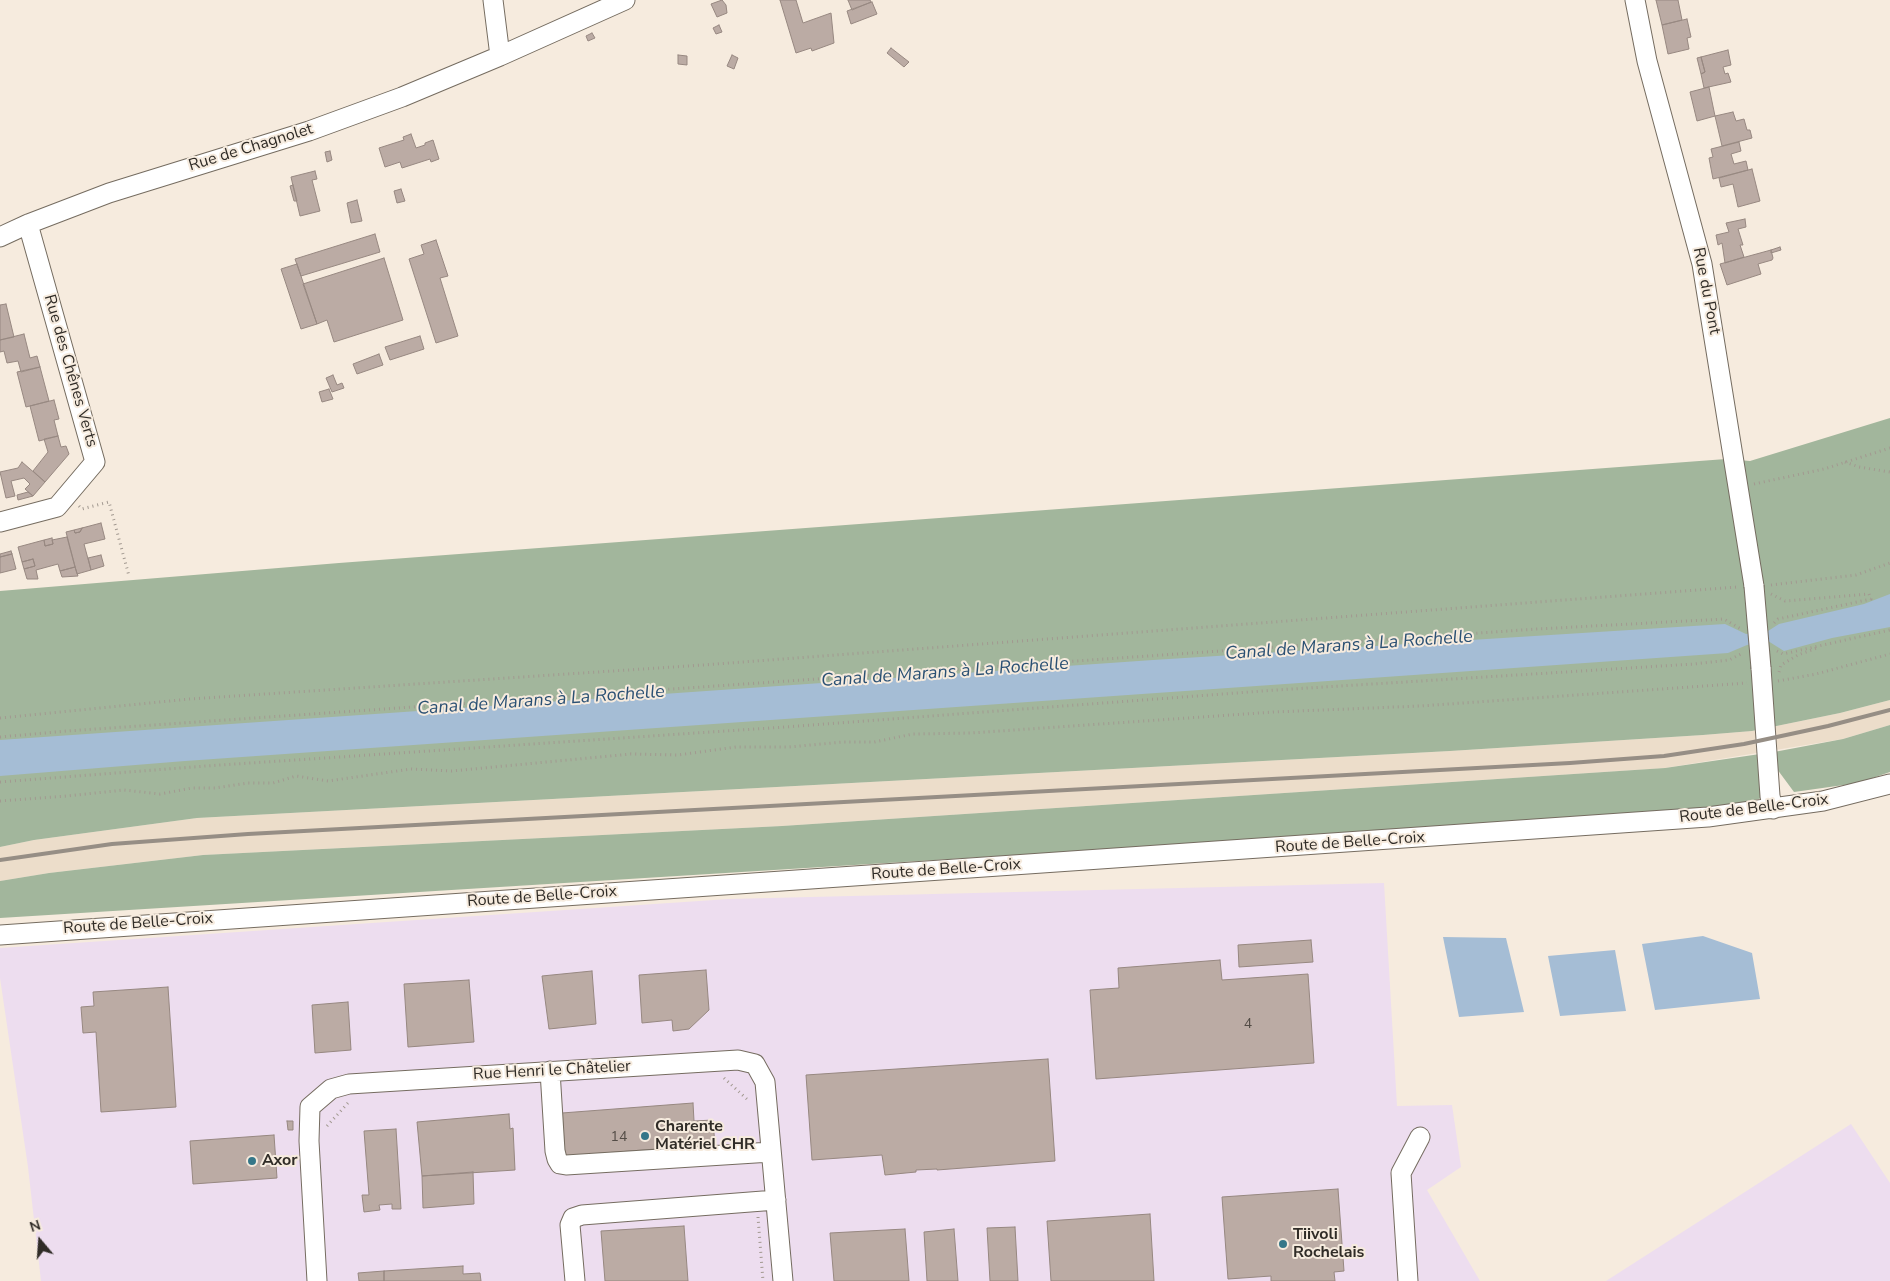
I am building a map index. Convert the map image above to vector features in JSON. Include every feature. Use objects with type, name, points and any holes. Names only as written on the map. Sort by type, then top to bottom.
[{"type":"street","points":[[493,0],[500,56]]},
{"type":"street","name":"Rue de Chagnolet","points":[[0,237],[28,224],[109,193],[309,131],[402,97],[626,0]]},
{"type":"street","name":"Rue du Pont","points":[[1635,0],[1647,61],[1702,264],[1739,488],[1760,586],[1761,675],[1772,809]]},
{"type":"street","name":"Rue des Chênes Verts","points":[[0,522],[57,507],[95,462],[28,224]]},
{"type":"street","name":"Route de Belle-Croix","points":[[0,935],[1708,817],[1824,801],[1890,784]]},
{"type":"street","name":"Rue Henri le Châtelier","points":[[317,1281],[309,1141],[310,1108],[331,1089],[349,1084],[738,1060],[755,1064],[765,1082],[783,1281]]},
{"type":"street","points":[[550,1071],[555,1151],[556,1159],[560,1164],[771,1152]]},
{"type":"street","points":[[1408,1281],[1401,1173],[1420,1137]]},
{"type":"street","points":[[575,1281],[570,1225],[573,1218],[582,1215],[776,1200]]},
{"type":"path","points":[[1739,488],[1845,462],[1890,448]]},
{"type":"path","points":[[1845,462],[1858,467],[1890,472]]},
{"type":"path","points":[[66,496],[82,509],[109,502],[129,576]]},
{"type":"path","points":[[0,718],[190,699],[702,666],[1760,586],[1856,575],[1890,563]]},
{"type":"path","points":[[1760,586],[1772,595],[1785,601],[1869,594],[1872,599],[1778,619],[1773,624]]},
{"type":"path","points":[[0,737],[1537,629],[1724,619],[1745,632]]},
{"type":"path","points":[[1776,650],[1783,654],[1890,630]]},
{"type":"path","points":[[1830,644],[1798,655],[1781,666],[1775,682],[1816,674],[1890,654]]},
{"type":"path","points":[[0,782],[1346,686],[1694,664],[1729,660],[1748,650]]},
{"type":"path","points":[[0,801],[124,790],[160,794],[192,788],[215,788],[248,783],[273,783],[296,776],[328,781],[411,769],[452,771],[631,754],[678,755],[736,747],[789,747],[843,742],[874,742],[913,734],[970,733],[1265,712],[1420,706],[1761,675]]},
{"type":"shaded area","points":[[1890,700],[1890,725],[1843,739],[1665,768],[782,826],[203,855],[49,873],[0,881],[0,847],[34,840],[197,818],[1450,751],[1703,735],[1752,731],[1840,713]]},
{"type":"shaded area","points":[[1384,883],[1397,1106],[1452,1105],[1461,1167],[1427,1190],[1480,1281],[41,1281],[28,1167],[0,978],[0,948],[729,899]]},
{"type":"shaded area","points":[[1851,1124],[1890,1183],[1890,1281],[1606,1281]]},
{"type":"green space","points":[[1890,418],[1890,700],[1840,713],[1752,731],[1703,735],[1450,751],[197,818],[34,840],[0,847],[0,591],[339,563],[1726,459],[1750,461]]},
{"type":"green space","points":[[1890,725],[1890,772],[1858,783],[1794,792],[1777,769],[1774,752],[1843,739]]},
{"type":"green space","points":[[1760,754],[1762,798],[1737,805],[1580,820],[0,918],[0,881],[49,873],[203,855],[782,826],[1665,768]]},
{"type":"water","points":[[1890,594],[1890,627],[1832,638],[1784,651],[1768,641],[1747,645],[1728,653],[185,761],[0,776],[0,740],[1153,660],[1725,624],[1746,634],[1768,631],[1779,624],[1864,604]]},
{"type":"water","points":[[1703,936],[1752,953],[1760,999],[1655,1010],[1642,944]]},
{"type":"water","points":[[1443,937],[1506,938],[1524,1012],[1459,1017]]},
{"type":"water","points":[[1615,950],[1626,1011],[1560,1016],[1548,956]]},
{"type":"building","points":[[722,0],[726,5],[727,13],[717,17],[711,4]]},
{"type":"building","points":[[780,0],[796,0],[803,23],[831,13],[834,43],[812,51],[811,48],[796,53]]},
{"type":"building","points":[[848,0],[870,0],[871,2],[852,10]]},
{"type":"building","points":[[1656,0],[1678,0],[1682,20],[1662,25]]},
{"type":"building","points":[[872,2],[877,14],[851,24],[847,11]]},
{"type":"building","points":[[1687,19],[1691,37],[1687,38],[1689,49],[1668,54],[1662,25]]},
{"type":"building","points":[[719,25],[722,32],[716,34],[713,28]]},
{"type":"building","points":[[592,33],[595,38],[588,41],[586,36]]},
{"type":"building","points":[[891,48],[909,62],[904,67],[887,53]]},
{"type":"building","points":[[1728,50],[1731,65],[1723,67],[1725,74],[1728,73],[1731,82],[1704,88],[1701,74],[1705,72],[1701,57]]},
{"type":"building","points":[[678,55],[687,56],[687,65],[678,64]]},
{"type":"building","points":[[732,55],[738,58],[734,69],[727,66]]},
{"type":"building","points":[[1701,57],[1705,72],[1701,74],[1697,58]]},
{"type":"building","points":[[1709,87],[1715,116],[1697,121],[1690,92]]},
{"type":"building","points":[[1733,112],[1736,121],[1744,119],[1747,130],[1750,130],[1752,138],[1722,146],[1715,116]]},
{"type":"building","points":[[411,134],[416,148],[433,140],[439,159],[431,162],[430,159],[402,168],[400,162],[385,167],[379,148],[404,140],[403,137]]},
{"type":"building","points":[[1739,142],[1741,151],[1731,154],[1734,164],[1746,161],[1748,170],[1713,179],[1709,158],[1713,157],[1711,149]]},
{"type":"building","points":[[330,151],[332,160],[327,162],[325,152]]},
{"type":"building","points":[[1752,169],[1760,201],[1738,207],[1733,184],[1721,187],[1719,178]]},
{"type":"building","points":[[315,171],[317,179],[312,180],[320,211],[300,216],[291,177]]},
{"type":"building","points":[[293,185],[297,201],[294,201],[290,186]]},
{"type":"building","points":[[401,189],[405,201],[397,203],[394,191]]},
{"type":"building","points":[[357,200],[362,221],[351,223],[347,203]]},
{"type":"building","points":[[1745,219],[1746,227],[1738,229],[1743,245],[1740,245],[1744,257],[1725,263],[1722,243],[1718,245],[1716,235],[1729,232],[1726,223]]},
{"type":"building","points":[[375,234],[380,252],[301,276],[295,259]]},
{"type":"building","points":[[436,240],[448,276],[440,278],[458,336],[436,343],[409,259],[424,254],[421,245]]},
{"type":"building","points":[[1780,247],[1781,250],[1771,253],[1771,250]]},
{"type":"building","points":[[1771,250],[1772,260],[1758,264],[1761,274],[1727,285],[1720,264]]},
{"type":"building","points":[[384,258],[403,320],[334,342],[327,320],[317,324],[303,284]]},
{"type":"building","points":[[297,264],[317,324],[301,329],[281,269]]},
{"type":"building","points":[[6,304],[14,337],[0,340],[0,305]]},
{"type":"building","points":[[24,334],[30,358],[37,356],[40,367],[21,372],[18,361],[7,363],[4,351],[0,352],[0,340]]},
{"type":"building","points":[[420,336],[424,349],[390,360],[385,347]]},
{"type":"building","points":[[379,354],[383,365],[357,374],[353,364]]},
{"type":"building","points":[[40,367],[49,401],[26,407],[17,372]]},
{"type":"building","points":[[333,375],[337,385],[342,383],[344,388],[332,392],[326,378]]},
{"type":"building","points":[[329,389],[333,399],[322,402],[319,392]]},
{"type":"building","points":[[54,400],[59,419],[54,420],[58,436],[39,441],[30,406]]},
{"type":"building","points":[[58,436],[61,447],[66,446],[69,454],[45,482],[33,471],[48,452],[44,439]]},
{"type":"building","points":[[22,462],[45,482],[33,496],[25,489],[30,484],[24,478],[11,481],[15,496],[6,498],[0,472],[18,468]]},
{"type":"building","points":[[28,492],[33,496],[18,500],[17,495]]},
{"type":"building","points":[[101,523],[105,539],[84,544],[91,570],[77,574],[66,532],[74,530],[75,533],[80,532],[82,528]]},
{"type":"building","points":[[82,528],[80,532],[75,533],[74,530]]},
{"type":"building","points":[[67,537],[75,567],[60,571],[58,564],[36,570],[38,579],[27,579],[24,569],[35,566],[33,559],[22,562],[18,547],[44,540],[45,546],[53,544],[52,540]]},
{"type":"building","points":[[52,538],[53,544],[45,546],[44,540]]},
{"type":"building","points":[[11,551],[12,554],[0,557],[0,554]]},
{"type":"building","points":[[12,554],[16,569],[0,573],[0,557]]},
{"type":"building","points":[[101,555],[104,566],[91,570],[88,558]]},
{"type":"building","points":[[33,559],[35,566],[24,569],[22,562]]},
{"type":"building","points":[[75,567],[78,576],[62,577],[60,571]]},
{"type":"building","points":[[1311,940],[1313,962],[1239,967],[1238,945]]},
{"type":"building","points":[[1220,960],[1222,980],[1308,974],[1314,1063],[1096,1079],[1090,990],[1119,988],[1118,968]]},
{"type":"building","points":[[706,970],[709,1010],[689,1029],[673,1031],[672,1020],[642,1023],[639,975]]},
{"type":"building","points":[[592,971],[596,1024],[549,1029],[542,976]]},
{"type":"building","points":[[469,980],[474,1042],[408,1047],[404,984]]},
{"type":"building","points":[[168,987],[176,1107],[101,1112],[96,1032],[83,1033],[81,1007],[94,1006],[93,992]]},
{"type":"building","points":[[348,1002],[351,1050],[315,1053],[312,1005]]},
{"type":"building","points":[[1048,1059],[1055,1161],[916,1170],[916,1172],[885,1175],[882,1155],[812,1160],[806,1075]]},
{"type":"building","points":[[693,1103],[694,1121],[713,1120],[715,1146],[565,1156],[562,1113]]},
{"type":"building","points":[[509,1114],[510,1129],[513,1128],[515,1170],[422,1176],[417,1122]]},
{"type":"building","points":[[287,1121],[293,1121],[293,1130],[288,1130]]},
{"type":"building","points":[[396,1129],[401,1209],[392,1209],[392,1204],[379,1205],[380,1210],[364,1212],[362,1195],[369,1195],[364,1131]]},
{"type":"building","points":[[274,1135],[277,1178],[193,1184],[190,1141]]},
{"type":"building","points":[[473,1172],[474,1204],[423,1208],[422,1176]]},
{"type":"building","points":[[1338,1189],[1344,1271],[1334,1272],[1335,1281],[1271,1281],[1271,1276],[1228,1279],[1222,1197]]},
{"type":"building","points":[[1150,1214],[1154,1281],[1051,1281],[1047,1221]]},
{"type":"building","points":[[684,1226],[688,1281],[605,1281],[601,1231]]},
{"type":"building","points":[[1015,1227],[1018,1281],[990,1281],[987,1228]]},
{"type":"building","points":[[905,1229],[909,1281],[834,1281],[830,1233]]},
{"type":"building","points":[[954,1229],[958,1281],[927,1281],[924,1232]]},
{"type":"building","points":[[463,1266],[463,1274],[480,1273],[481,1281],[384,1281],[384,1271]]},
{"type":"building","points":[[384,1271],[384,1281],[359,1281],[358,1273]]},
{"type":"railway","points":[[0,860],[112,844],[248,834],[1570,763],[1664,756],[1744,744],[1828,726],[1890,710]]},
{"type":"place","name":"Charente Matériel CHR","points":[[645,1136]]},
{"type":"place","name":"Axor","points":[[252,1161]]},
{"type":"place","name":"Tiivoli Rochelais","points":[[1283,1244]]},
{"type":"water label","name":"Canal de Marans à La Rochelle","points":[[1349,646]]},
{"type":"water label","name":"Canal de Marans à La Rochelle","points":[[945,673]]},
{"type":"water label","name":"Canal de Marans à La Rochelle","points":[[541,701]]}]
